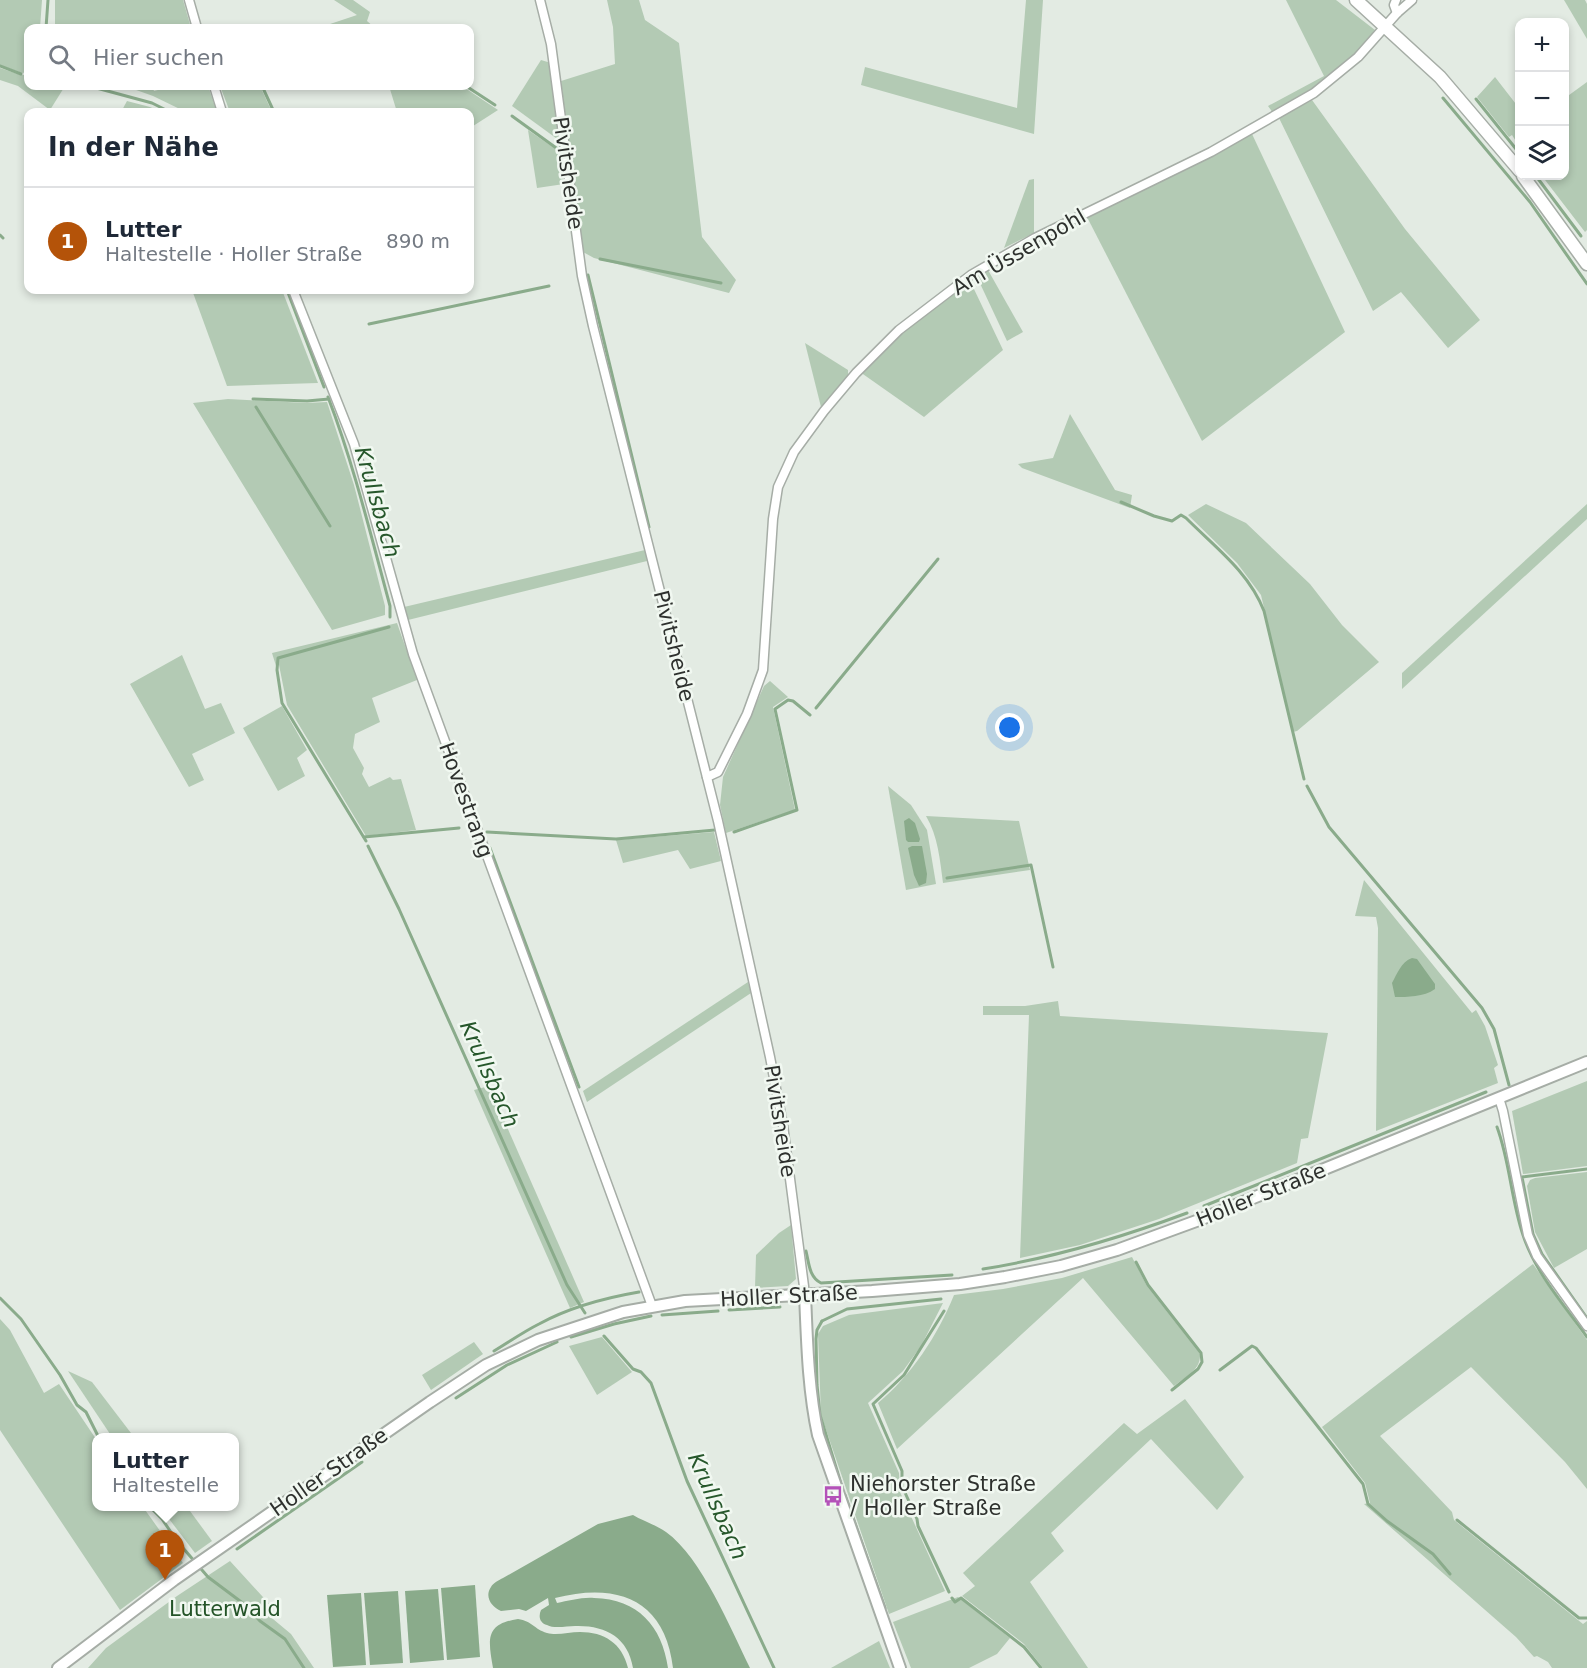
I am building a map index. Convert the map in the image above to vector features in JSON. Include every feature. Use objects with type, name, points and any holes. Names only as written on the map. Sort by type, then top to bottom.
[{"type":"main road","points":[[1356,0],[1440,77],[1515,165]]},
{"type":"main road","points":[[1526,180],[1587,264]]},
{"type":"street","points":[[189,0],[196,24]]},
{"type":"street","name":"Pivitsheide","points":[[540,0],[551,44],[582,276],[707,777],[779,1103],[806,1294]]},
{"type":"street","points":[[1396,0],[1397,13]]},
{"type":"street","name":"Am Üssenpohl","points":[[707,777],[718,772],[747,714],[763,670],[773,519],[778,487],[794,452],[856,373],[899,330],[971,275],[1035,238],[1211,152],[1314,93],[1358,57],[1397,13],[1412,0]]},
{"type":"street","points":[[215,90],[221,108]]},
{"type":"street","name":"Hovestrang","points":[[295,294],[354,444],[401,618],[413,654],[652,1306]]},
{"type":"street","name":"Holler Straße","points":[[58,1668],[189,1570],[412,1414],[486,1365],[521,1347],[561,1331],[623,1312],[652,1306],[694,1301],[960,1284],[1092,1258],[1199,1220],[1587,1062]]},
{"type":"street","points":[[1499,1098],[1528,1235],[1538,1256],[1587,1326]]},
{"type":"street","points":[[806,1294],[810,1381],[813,1415],[818,1435],[900,1668]]},
{"type":"green space","points":[[0,0],[42,0],[40,24],[24,24],[24,73],[0,65]]},
{"type":"green space","points":[[55,0],[183,0],[190,24],[55,24]]},
{"type":"green space","points":[[334,0],[353,0],[370,12],[367,21],[370,24],[330,24],[357,15]]},
{"type":"green space","points":[[607,0],[639,0],[645,20],[679,43],[702,237],[736,280],[729,293],[594,258],[583,252],[561,81],[615,64],[613,27]]},
{"type":"green space","points":[[1026,0],[1043,0],[1034,134],[861,85],[865,67],[1017,108]]},
{"type":"green space","points":[[1286,0],[1336,0],[1375,30],[1356,54],[1322,85],[1273,113],[1268,106],[1324,76]]},
{"type":"green space","points":[[1564,0],[1585,0],[1587,39]]},
{"type":"green space","points":[[541,60],[551,63],[560,141],[512,106]]},
{"type":"green space","points":[[0,68],[24,75],[24,90],[62,90],[51,108],[47,108],[18,86],[0,80]]},
{"type":"green space","points":[[1495,77],[1515,103],[1515,140],[1512,135],[1509,137],[1477,97]]},
{"type":"green space","points":[[1587,82],[1587,230],[1585,232],[1545,180],[1569,180],[1569,95]]},
{"type":"green space","points":[[136,90],[209,90],[216,108],[178,108]]},
{"type":"green space","points":[[222,90],[262,90],[270,108],[228,108]]},
{"type":"green space","points":[[390,90],[468,90],[498,110],[474,125],[474,108],[396,108]]},
{"type":"green space","points":[[1312,100],[1405,229],[1480,320],[1448,348],[1401,292],[1373,311],[1279,118]]},
{"type":"green space","points":[[127,101],[152,108],[123,108]]},
{"type":"green space","points":[[528,130],[560,152],[564,184],[537,188]]},
{"type":"green space","points":[[1252,134],[1345,332],[1202,441],[1087,217]]},
{"type":"green space","points":[[1034,179],[1034,233],[1004,248],[1029,180]]},
{"type":"green space","points":[[988,270],[1023,332],[1007,341],[977,277]]},
{"type":"green space","points":[[967,285],[973,287],[1003,350],[924,417],[860,372],[902,332]]},
{"type":"green space","points":[[193,294],[284,294],[318,383],[227,386]]},
{"type":"green space","points":[[805,343],[848,370],[848,377],[821,407]]},
{"type":"green space","points":[[228,399],[327,402],[354,485],[385,606],[385,615],[332,630],[193,403]]},
{"type":"green space","points":[[1070,414],[1115,490],[1132,495],[1130,508],[1022,468],[1018,464],[1053,458]]},
{"type":"green space","points":[[1206,504],[1246,523],[1310,584],[1342,625],[1379,662],[1297,731],[1293,732],[1261,595],[1237,563],[1188,515]]},
{"type":"green space","points":[[1587,504],[1587,519],[1402,689],[1402,673]]},
{"type":"green space","points":[[645,550],[647,561],[408,620],[404,607]]},
{"type":"green space","points":[[397,623],[417,680],[372,698],[380,722],[355,734],[353,748],[364,768],[362,774],[369,787],[390,777],[393,780],[401,779],[416,830],[366,836],[287,705],[279,665],[276,666],[272,653]]},
{"type":"green space","points":[[182,655],[205,709],[221,703],[235,733],[192,754],[204,780],[189,787],[130,684]]},
{"type":"green space","points":[[770,681],[788,697],[773,707],[795,810],[726,833],[720,805],[723,777],[764,686]]},
{"type":"green space","points":[[282,706],[307,750],[297,758],[305,776],[278,791],[243,728]]},
{"type":"green space","points":[[888,786],[911,805],[927,830],[936,884],[906,890]]},
{"type":"green space","points":[[926,816],[1019,821],[1030,870],[943,883],[936,840]]},
{"type":"green space","points":[[714,832],[721,861],[690,869],[678,850],[623,863],[616,840]]},
{"type":"green space","points":[[1364,880],[1472,1013],[1476,1010],[1485,1026],[1498,1065],[1494,1068],[1498,1083],[1376,1131],[1378,928],[1376,917],[1355,916]]},
{"type":"green space","points":[[748,982],[751,993],[587,1102],[583,1091]]},
{"type":"green space","points":[[1058,1001],[1060,1016],[1328,1033],[1308,1138],[1301,1139],[1297,1163],[1159,1219],[1080,1245],[1020,1258],[1029,1015],[983,1015],[983,1006],[1025,1006]]},
{"type":"green space","points":[[1587,1081],[1587,1166],[1523,1174],[1512,1111]]},
{"type":"green space","points":[[489,1086],[584,1302],[570,1308],[474,1090]]},
{"type":"green space","points":[[1587,1172],[1587,1249],[1554,1268],[1535,1232],[1527,1186],[1530,1180],[1535,1178]]},
{"type":"green space","points":[[791,1225],[796,1279],[788,1286],[755,1288],[756,1255]]},
{"type":"green space","points":[[1132,1257],[1147,1286],[1200,1354],[1198,1364],[1187,1376],[1174,1386],[1083,1278],[897,1449],[878,1403],[902,1380],[932,1340],[954,1295],[1062,1278]]},
{"type":"green space","points":[[1533,1264],[1587,1340],[1587,1489],[1565,1462],[1471,1367],[1380,1436],[1452,1512],[1454,1520],[1583,1624],[1587,1621],[1587,1668],[1552,1668],[1548,1662],[1537,1656],[1534,1657],[1516,1637],[1364,1504],[1370,1503],[1365,1483],[1322,1427]]},
{"type":"green space","points":[[943,1303],[921,1346],[903,1371],[868,1403],[899,1473],[900,1492],[945,1591],[889,1614],[821,1415],[818,1334],[823,1326],[849,1315]]},
{"type":"green space","points":[[0,1319],[10,1330],[44,1393],[59,1384],[92,1433],[92,1511],[146,1511],[183,1563],[120,1610],[0,1430]]},
{"type":"green space","points":[[602,1337],[632,1372],[597,1395],[569,1346]]},
{"type":"green space","points":[[474,1342],[483,1354],[431,1390],[422,1375]]},
{"type":"green space","points":[[68,1371],[92,1382],[131,1433],[109,1433]]},
{"type":"green space","points":[[1185,1399],[1244,1477],[1217,1510],[1151,1439],[1051,1533],[1064,1551],[1030,1582],[1088,1668],[1043,1668],[1024,1644],[962,1596],[975,1586],[963,1573],[1124,1423],[1137,1434]]},
{"type":"green space","points":[[163,1511],[190,1511],[212,1541],[195,1553]]},
{"type":"green space","name":"Lutterwald","points":[[230,1561],[273,1608],[267,1614],[291,1634],[314,1668],[88,1668],[106,1648]]},
{"type":"green space","points":[[958,1597],[1010,1638],[997,1654],[969,1668],[911,1668],[893,1622]]},
{"type":"green space","points":[[879,1641],[890,1668],[831,1668]]},
{"type":"shaded area","points":[[909,818],[915,823],[919,842],[906,840],[904,821]]},
{"type":"shaded area","points":[[922,846],[927,874],[926,883],[919,886],[908,848]]},
{"type":"shaded area","points":[[1412,958],[1417,959],[1435,984],[1435,989],[1421,995],[1395,997],[1392,983],[1402,965]]},
{"type":"shaded area","points":[[633,1515],[666,1532],[692,1559],[714,1595],[750,1668],[673,1668],[668,1645],[660,1626],[648,1611],[634,1601],[617,1595],[598,1592],[555,1598],[557,1603],[585,1598],[610,1600],[623,1603],[635,1610],[654,1628],[665,1653],[668,1668],[633,1668],[626,1648],[613,1635],[605,1631],[586,1626],[557,1627],[545,1624],[541,1621],[540,1615],[541,1610],[549,1605],[548,1598],[526,1611],[519,1609],[501,1611],[490,1601],[489,1591],[498,1581],[598,1524]]},
{"type":"shaded area","points":[[475,1585],[480,1657],[447,1660],[441,1588]]},
{"type":"shaded area","points":[[438,1589],[444,1660],[410,1663],[405,1591]]},
{"type":"shaded area","points":[[398,1591],[403,1663],[370,1665],[364,1593]]},
{"type":"shaded area","points":[[361,1593],[366,1665],[333,1667],[327,1595]]},
{"type":"shaded area","points":[[518,1619],[527,1621],[551,1634],[580,1632],[604,1637],[617,1646],[628,1668],[493,1668],[490,1649],[491,1634],[499,1625]]},
{"type":"waterway","name":"Krullsbach","points":[[46,24],[48,0]]},
{"type":"waterway","points":[[0,66],[21,74]]},
{"type":"waterway","name":"Krullsbach","points":[[104,90],[152,103],[162,108]]},
{"type":"waterway","points":[[264,90],[272,108]]},
{"type":"waterway","points":[[472,90],[495,105]]},
{"type":"waterway","points":[[1443,98],[1530,202],[1587,284]]},
{"type":"waterway","points":[[1476,99],[1515,148]]},
{"type":"waterway","points":[[512,116],[559,150]]},
{"type":"waterway","points":[[1539,180],[1581,236]]},
{"type":"waterway","points":[[0,235],[3,238]]},
{"type":"waterway","points":[[600,259],[721,283]]},
{"type":"waterway","points":[[588,275],[649,527]]},
{"type":"waterway","points":[[369,324],[549,286]]},
{"type":"waterway","name":"Krullsbach","points":[[289,294],[324,387]]},
{"type":"waterway","name":"Krullsbach","points":[[328,397],[362,501],[390,606],[390,617]]},
{"type":"waterway","points":[[253,399],[307,401],[329,399]]},
{"type":"waterway","points":[[256,407],[330,526]]},
{"type":"waterway","points":[[1121,502],[1172,521],[1181,515],[1186,518],[1250,584],[1264,611],[1304,779]]},
{"type":"waterway","points":[[816,708],[938,559]]},
{"type":"waterway","name":"Krullsbach","points":[[366,841],[282,703],[277,670],[278,658],[389,627]]},
{"type":"waterway","points":[[734,832],[797,810],[775,709],[788,700],[793,701],[810,715]]},
{"type":"waterway","points":[[1307,786],[1329,827],[1482,1008],[1494,1029],[1509,1085]]},
{"type":"waterway","points":[[364,837],[459,828]]},
{"type":"waterway","points":[[487,832],[616,839],[715,830]]},
{"type":"waterway","name":"Krullsbach","points":[[368,846],[399,909],[567,1285],[585,1313]]},
{"type":"waterway","points":[[490,848],[579,1087]]},
{"type":"waterway","points":[[947,878],[1031,865],[1053,967]]},
{"type":"waterway","points":[[1204,1206],[1486,1092]]},
{"type":"waterway","points":[[1497,1127],[1519,1222],[1528,1249],[1551,1288],[1587,1337]]},
{"type":"waterway","points":[[1587,1169],[1522,1177],[1533,1234],[1542,1254],[1587,1318]]},
{"type":"waterway","points":[[983,1269],[1086,1246],[1187,1213]]},
{"type":"waterway","points":[[806,1251],[812,1273],[821,1283],[952,1275]]},
{"type":"waterway","points":[[1136,1262],[1148,1285],[1201,1353],[1202,1362],[1198,1369],[1172,1390]]},
{"type":"waterway","points":[[494,1351],[533,1327],[575,1308],[639,1292]]},
{"type":"waterway","points":[[0,1298],[21,1319],[60,1375],[77,1405],[86,1412],[96,1433]]},
{"type":"waterway","points":[[822,1321],[847,1309],[941,1299]]},
{"type":"waterway","points":[[729,1310],[780,1307]]},
{"type":"waterway","points":[[662,1315],[718,1311]]},
{"type":"waterway","points":[[944,1311],[904,1375],[873,1404],[902,1471],[902,1486],[918,1526],[949,1592]]},
{"type":"waterway","points":[[571,1337],[651,1316]]},
{"type":"waterway","points":[[822,1321],[817,1330],[816,1339],[820,1415],[842,1487]]},
{"type":"waterway","name":"Krullsbach","points":[[604,1336],[633,1369],[641,1372],[651,1383],[687,1481],[774,1668]]},
{"type":"waterway","points":[[456,1398],[507,1365],[557,1342]]},
{"type":"waterway","points":[[1220,1370],[1252,1346],[1256,1348],[1363,1484],[1368,1504],[1387,1521],[1433,1554],[1450,1574]]},
{"type":"waterway","points":[[237,1549],[362,1462]]},
{"type":"waterway","points":[[845,1495],[885,1608]]},
{"type":"waterway","points":[[154,1511],[208,1577],[285,1639],[304,1668]]},
{"type":"waterway","points":[[1457,1520],[1579,1618],[1587,1618]]},
{"type":"waterway","points":[[952,1598],[955,1602],[961,1598],[1024,1647],[1041,1668]]},
{"type":"place","name":"Niehorster Straße / Holler Straße","points":[[833,1496]]},
{"type":"place","name":"Lutter","points":[[165,1580]]}]
